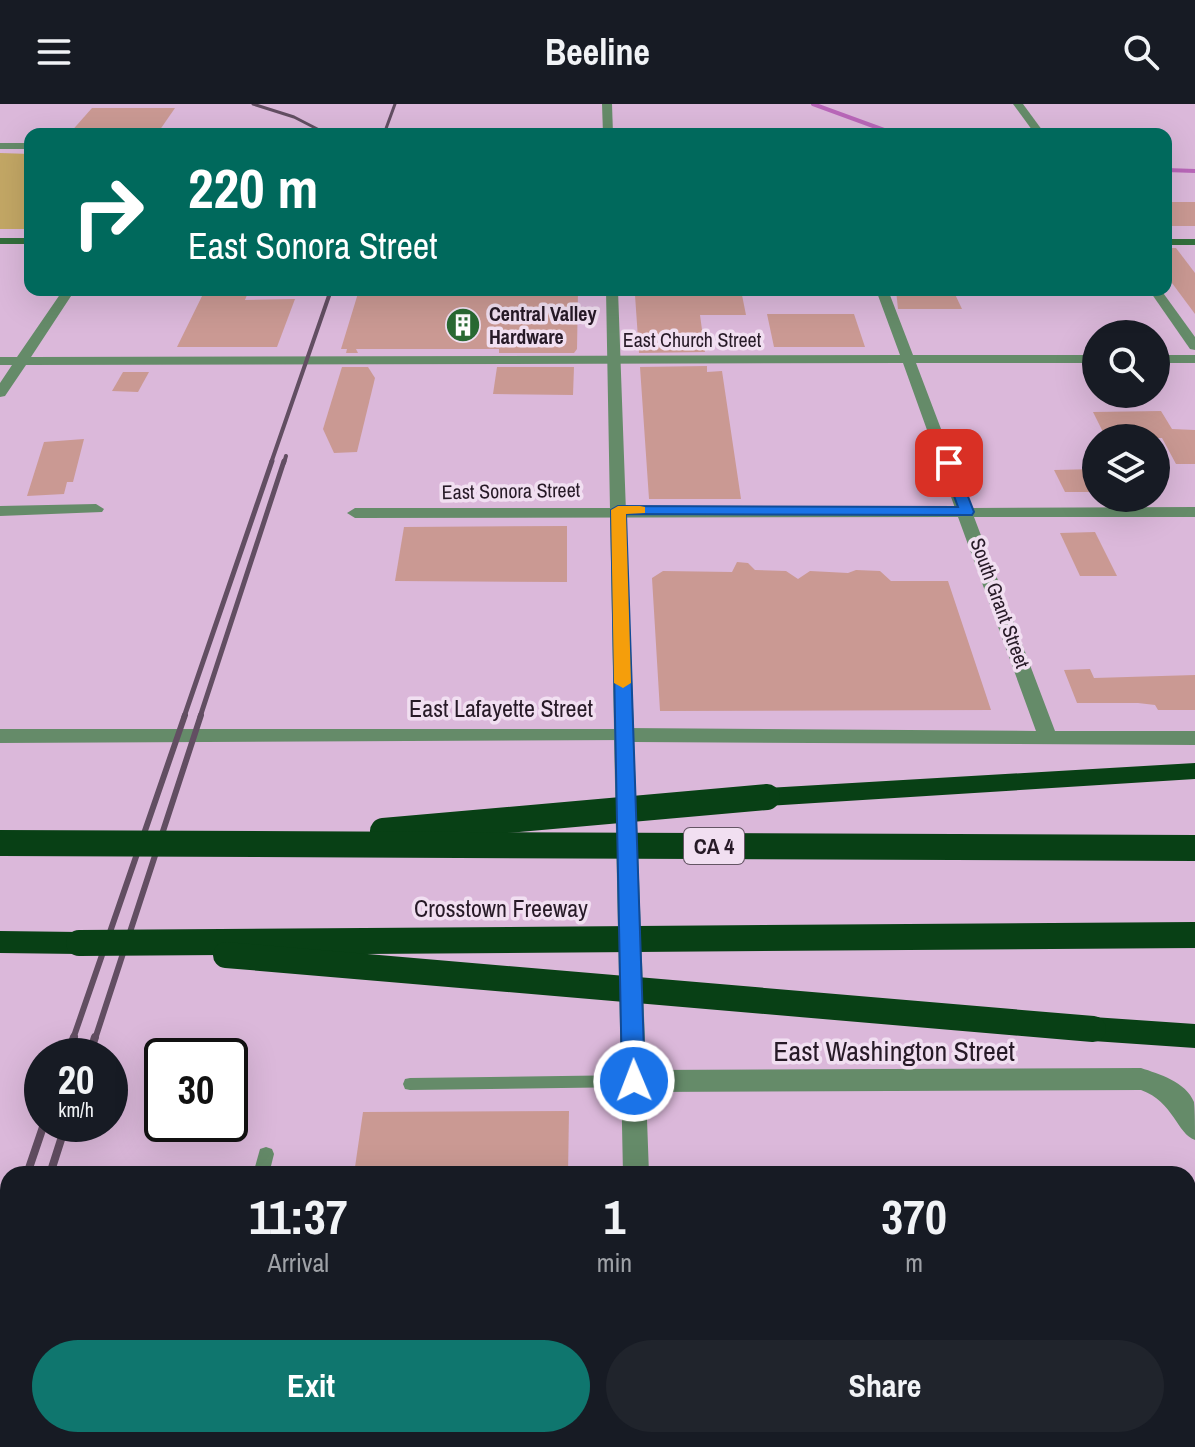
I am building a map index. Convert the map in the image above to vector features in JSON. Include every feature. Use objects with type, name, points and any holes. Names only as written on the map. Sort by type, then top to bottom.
[{"type":"highway","points":[[233,844],[751,798],[1195,771]]},
{"type":"highway","name":"CA 4","points":[[0,843],[1195,848]]},
{"type":"highway","name":"Crosstown Freeway","points":[[0,942],[1195,935]]},
{"type":"highway","points":[[79,943],[1195,1036]]},
{"type":"main road","points":[[0,241],[24,241]]},
{"type":"main road","points":[[1172,242],[1195,242]]},
{"type":"street","points":[[607,104],[608,128]]},
{"type":"street","points":[[1018,104],[1036,128]]},
{"type":"street","points":[[0,146],[24,146]]},
{"type":"street","points":[[0,393],[65,296]]},
{"type":"street","points":[[612,296],[636,1166]]},
{"type":"street","name":"South Grant Street","points":[[884,296],[1048,737]]},
{"type":"street","points":[[1159,296],[1195,346]]},
{"type":"street","name":"East Church Street","points":[[0,361],[1082,359]]},
{"type":"street","points":[[1170,359],[1195,359]]},
{"type":"street","points":[[0,511],[96,509]]},
{"type":"street","name":"East Sonora Street","points":[[355,513],[618,510],[1195,512]]},
{"type":"street","name":"East Lafayette Street","points":[[0,736],[1195,738]]},
{"type":"street","name":"East Washington Street","points":[[634,1081],[1141,1079],[1179,1098],[1195,1129]]},
{"type":"lane","points":[[410,1084],[634,1081]]},
{"type":"lane","points":[[263,1166],[266,1154]]},
{"type":"shaded area","points":[[0,153],[24,154],[24,229],[0,229]]},
{"type":"building","points":[[92,108],[175,108],[161,128],[74,128]]},
{"type":"building","points":[[1172,202],[1195,202],[1195,226],[1172,226]]},
{"type":"building","points":[[1172,248],[1176,248],[1195,273],[1195,314],[1172,283]]},
{"type":"building","points":[[202,296],[247,296],[245,300],[295,299],[277,347],[177,347]]},
{"type":"building","name":"Central Valley Hardware","points":[[357,296],[578,296],[577,349],[574,353],[499,353],[499,349],[356,349],[358,353],[346,353],[347,349],[341,349]]},
{"type":"building","points":[[635,296],[742,296],[746,315],[700,315],[705,352],[639,353]]},
{"type":"building","points":[[897,296],[956,296],[962,309],[898,309]]},
{"type":"building","points":[[767,314],[854,314],[865,347],[774,347]]},
{"type":"building","points":[[707,366],[707,372],[722,371],[741,499],[649,499],[640,367]]},
{"type":"building","points":[[342,367],[368,367],[375,378],[357,452],[334,453],[323,429]]},
{"type":"building","points":[[497,367],[574,367],[573,395],[493,394]]},
{"type":"building","points":[[123,372],[149,372],[138,392],[112,391]]},
{"type":"building","points":[[1161,411],[1169,424],[1099,424],[1093,412]]},
{"type":"building","points":[[1170,426],[1172,429],[1195,430],[1195,464],[1176,464],[1170,453]]},
{"type":"building","points":[[84,439],[73,482],[67,482],[64,494],[27,496],[44,442]]},
{"type":"building","points":[[1082,469],[1082,492],[1065,492],[1054,470]]},
{"type":"building","points":[[567,526],[567,582],[395,581],[404,527]]},
{"type":"building","points":[[1095,532],[1117,576],[1080,576],[1060,533]]},
{"type":"building","points":[[737,562],[748,563],[755,570],[786,571],[798,579],[810,571],[848,573],[856,570],[880,571],[891,581],[948,581],[991,710],[660,711],[652,578],[663,571],[732,572]]},
{"type":"building","points":[[1090,669],[1094,678],[1195,675],[1195,710],[1158,710],[1155,705],[1138,703],[1077,703],[1064,670]]},
{"type":"building","points":[[569,1111],[568,1166],[355,1166],[363,1112]]},
{"type":"waterway","points":[[813,104],[879,128]]},
{"type":"waterway","points":[[1172,170],[1195,171]]},
{"type":"railway","points":[[253,104],[294,117],[315,128]]},
{"type":"railway","points":[[386,128],[395,104]]},
{"type":"railway","points":[[271,463],[329,296]]},
{"type":"railway","points":[[284,463],[286,456]]},
{"type":"railway","points":[[184,717],[272,461]]},
{"type":"railway","points":[[200,717],[284,461]]},
{"type":"railway","points":[[73,1038],[185,715]]},
{"type":"railway","points":[[95,1038],[201,715]]},
{"type":"railway","points":[[30,1166],[38,1142]]},
{"type":"railway","points":[[53,1166],[60,1142]]},
{"type":"slow traffic","points":[[623,683],[618,510],[640,510]]},
{"type":"place","name":"Central Valley Hardware","points":[[463,325]]},
{"type":"route","points":[[634,1081],[618,510],[967,512],[949,463]]}]
